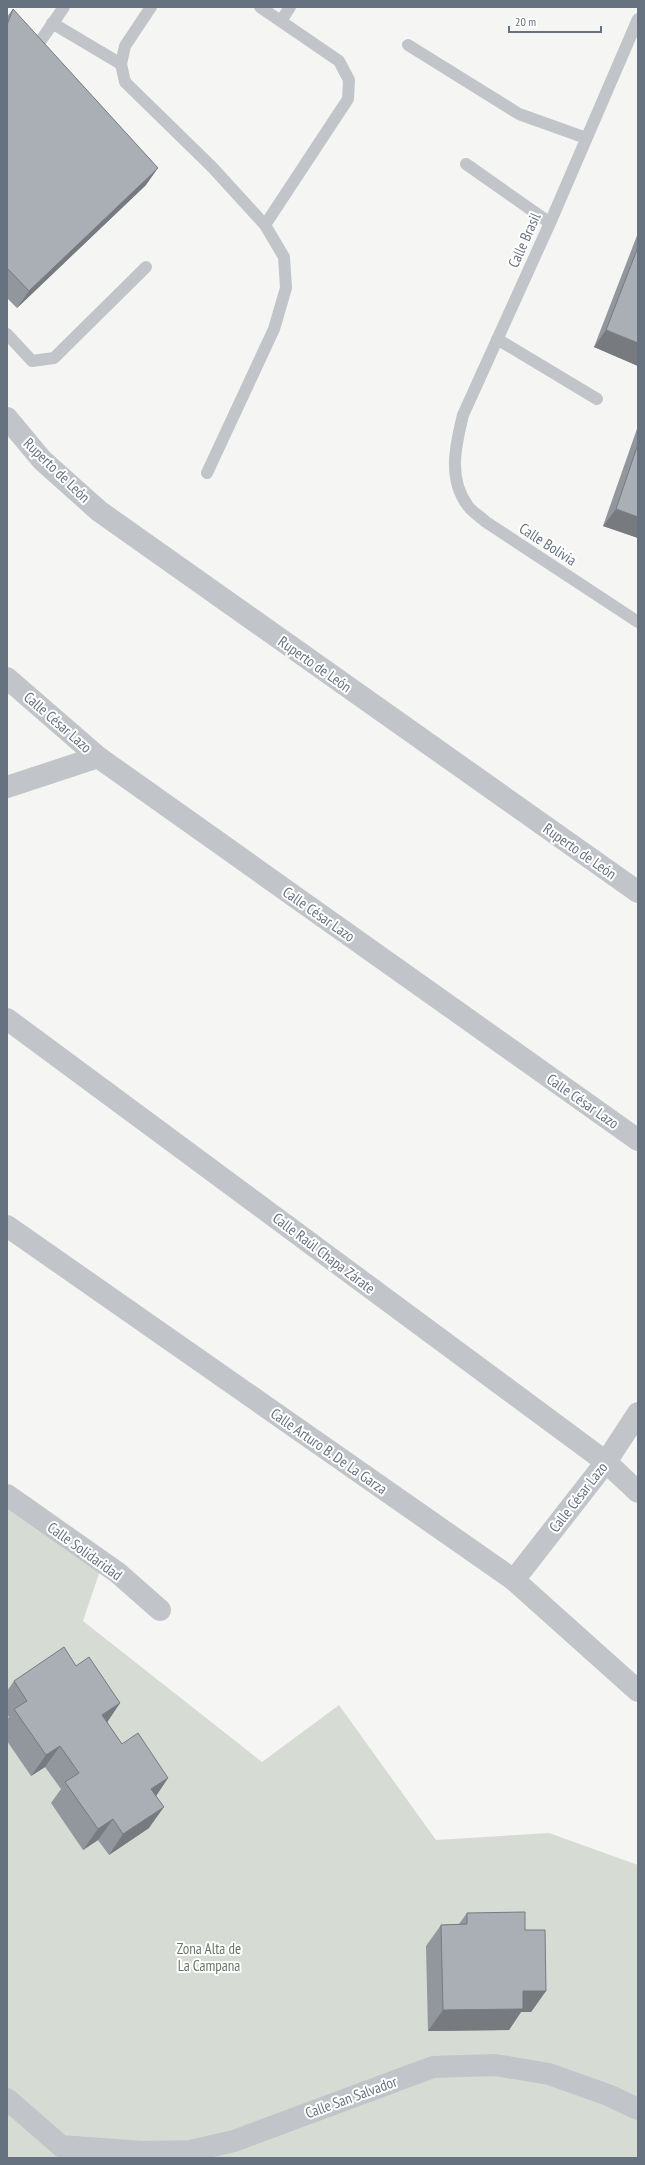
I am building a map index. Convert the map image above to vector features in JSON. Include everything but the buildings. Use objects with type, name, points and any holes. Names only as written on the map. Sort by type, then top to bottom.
[{"type":"street","name":"Ruperto de León","points":[[7,418],[42,460],[100,511],[638,892]]},
{"type":"street","name":"Calle César Lazo","points":[[7,678],[98,757],[638,1140]]},
{"type":"street","points":[[7,787],[98,757]]},
{"type":"street","name":"Calle Raúl Chapa Zárate","points":[[7,1018],[606,1462],[638,1492]]},
{"type":"street","name":"Calle Arturo B. De La Garza","points":[[7,1226],[514,1580],[638,1691]]},
{"type":"street","name":"Calle César Lazo","points":[[514,1580],[606,1462],[638,1413]]},
{"type":"street","name":"Calle Solidaridad","points":[[7,1495],[118,1573],[160,1610]]},
{"type":"street","name":"Calle San Salvador","points":[[61,2146],[143,2152],[190,2151],[234,2141],[433,2068],[496,2065],[549,2074],[608,2095],[638,2109]]},
{"type":"street","points":[[7,2099],[61,2146],[83,2158]]},
{"type":"lane","points":[[36,49],[64,7]]},
{"type":"lane","points":[[151,7],[125,46],[121,64],[125,82],[212,167],[265,225],[284,257],[286,288],[274,329],[207,473]]},
{"type":"lane","points":[[260,7],[339,61],[349,80],[348,98],[265,225]]},
{"type":"lane","points":[[281,21],[290,7]]},
{"type":"lane","name":"Calle Brasil","points":[[456,478],[455,448],[463,415],[550,223],[638,19]]},
{"type":"lane","points":[[52,23],[121,64]]},
{"type":"lane","points":[[408,45],[519,114],[586,138]]},
{"type":"lane","points":[[466,164],[550,223]]},
{"type":"lane","points":[[7,334],[32,361],[54,358],[146,267]]},
{"type":"lane","points":[[497,339],[597,399]]},
{"type":"lane","name":"Calle Bolivia","points":[[456,478],[468,505],[486,522],[638,622]]},
{"type":"green space","name":"Zona Alta de La Campana","points":[[7,1500],[103,1562],[83,1621],[262,1762],[339,1705],[436,1840],[549,1833],[638,1865],[638,2158],[7,2158]]}]
